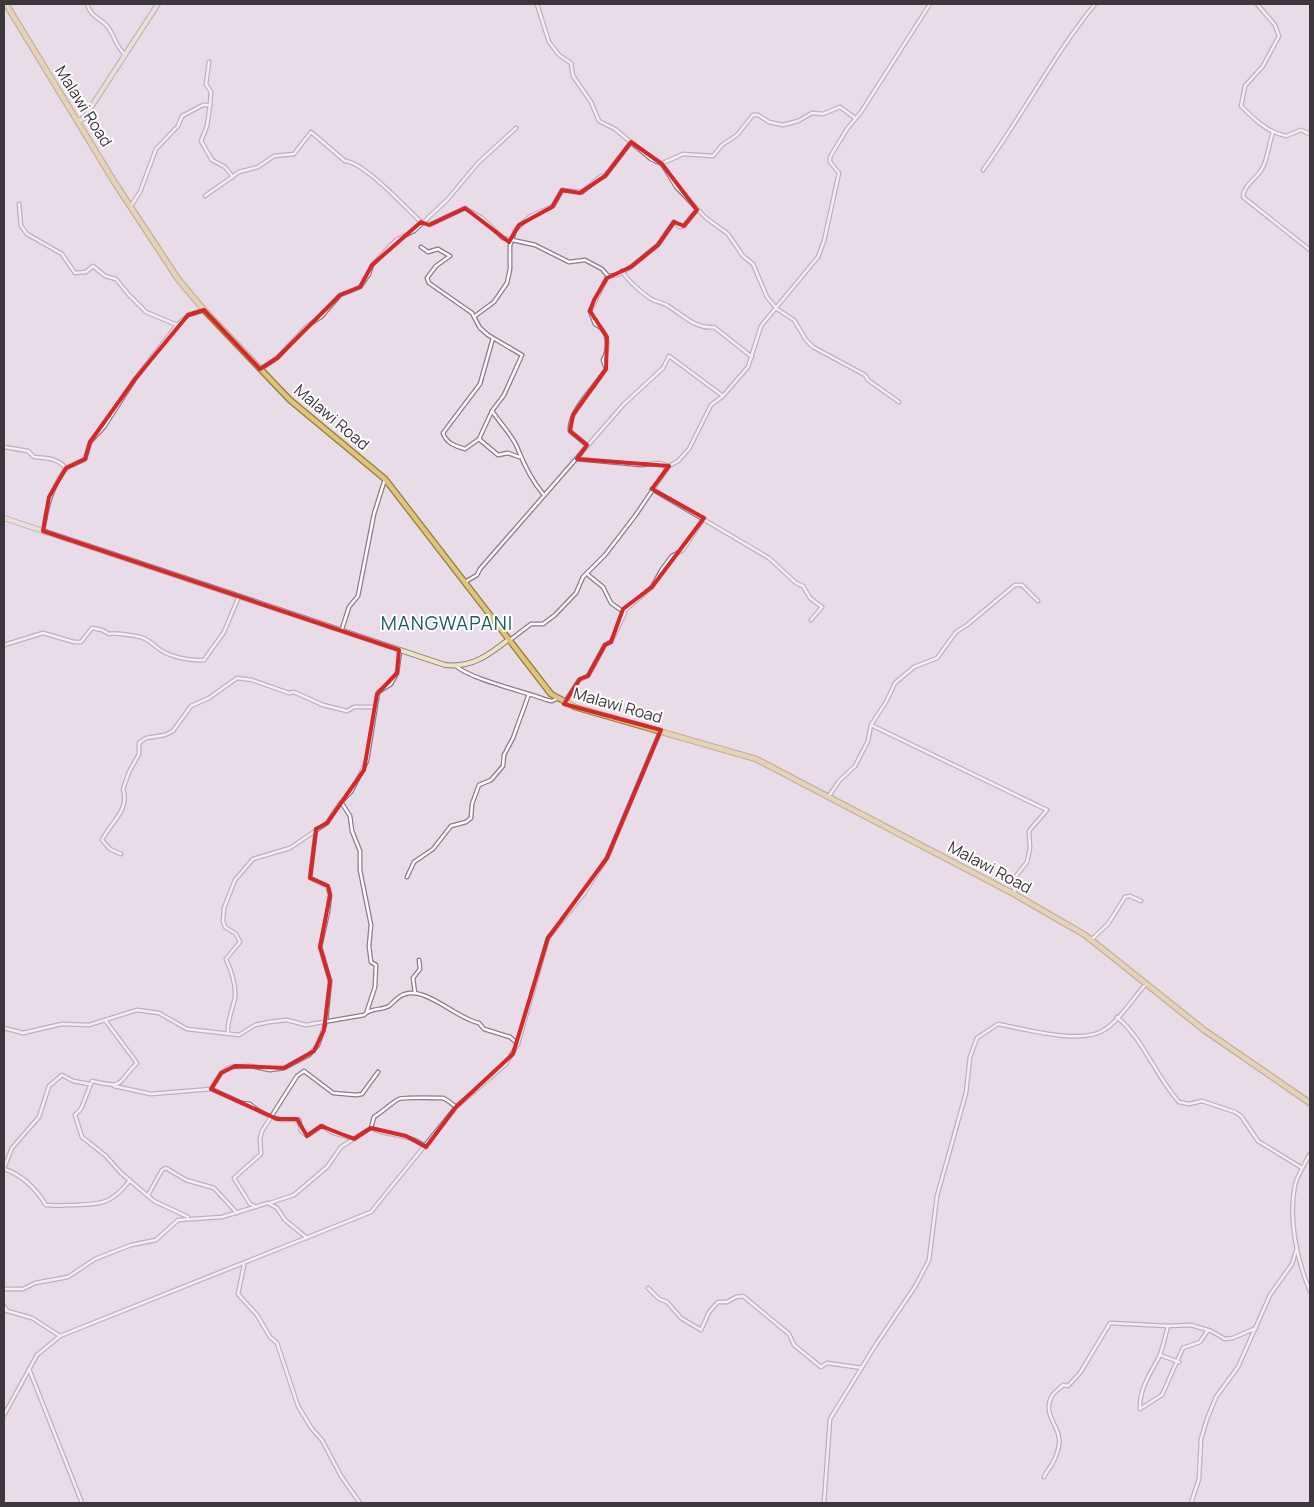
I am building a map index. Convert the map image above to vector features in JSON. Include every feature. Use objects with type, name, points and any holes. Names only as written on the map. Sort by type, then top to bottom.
[{"type":"main road","name":"Malawi Road","points":[[6,7],[130,208],[157,248],[204,310],[294,403],[385,479],[533,672],[558,698],[565,703],[756,759],[1014,894],[1090,940],[1204,1030],[1310,1103]]},
{"type":"street","points":[[87,4],[90,14],[108,28],[115,45],[125,55]]},
{"type":"street","points":[[78,121],[84,118],[158,4]]},
{"type":"street","points":[[537,4],[549,42],[559,56],[570,63],[573,76],[591,102],[599,121],[615,129],[651,159],[662,164],[677,188],[698,210],[728,234],[743,256],[753,264],[765,292],[777,308],[794,320],[800,334],[813,347],[865,375],[868,380],[899,402]]},
{"type":"street","points":[[4,518],[342,629],[400,651],[456,666],[476,662],[531,624],[543,624],[555,615],[576,593],[583,577],[636,516],[652,489],[669,466],[684,455],[711,405],[723,396],[748,367],[761,326],[818,257],[824,241],[833,193],[839,178],[839,173],[830,162],[830,157],[855,118],[862,112],[930,4]]},
{"type":"street","points":[[983,170],[1067,39],[1094,4]]},
{"type":"street","points":[[1257,4],[1275,25],[1279,36],[1263,66],[1245,86],[1241,106],[1254,120],[1274,132],[1286,136],[1301,130],[1310,134]]},
{"type":"street","points":[[209,62],[206,84],[211,92],[210,105],[207,126],[201,141],[212,160],[225,167],[233,177]]},
{"type":"street","points":[[130,208],[140,192],[156,149],[178,126],[182,116],[203,105],[210,105]]},
{"type":"street","points":[[662,164],[683,154],[713,156],[722,145],[737,135],[753,115],[758,115],[769,122],[783,124],[798,121],[812,113],[823,114],[840,107],[855,118]]},
{"type":"street","points":[[260,369],[277,358],[308,326],[321,318],[340,295],[360,287],[369,274],[372,265],[396,240],[414,231],[421,222],[447,200],[478,163],[516,128]]},
{"type":"street","points":[[205,196],[214,187],[239,172],[258,167],[274,156],[294,154],[311,132],[345,161],[350,161],[375,176],[421,222],[431,224],[465,208],[482,218],[498,234],[511,241],[535,245],[569,262],[585,260],[602,269],[608,276]]},
{"type":"street","points":[[1274,132],[1264,166],[1256,178],[1246,187],[1242,197],[1310,250]]},
{"type":"street","points":[[476,316],[494,302],[507,283],[511,241],[518,226],[541,210],[553,206],[562,190],[582,192],[601,176],[605,176],[631,142]]},
{"type":"street","points":[[18,204],[21,226],[27,234],[62,254],[76,273],[86,272],[93,266],[105,276],[116,279],[128,295],[146,312],[177,325]]},
{"type":"street","points":[[608,276],[618,275],[631,267],[647,251],[658,245],[674,222],[680,227],[684,226],[698,210]]},
{"type":"street","points":[[421,247],[428,252],[438,249],[450,256],[431,272],[428,282],[476,316],[480,328],[522,355],[504,395],[492,411],[479,439],[465,448],[447,440],[443,433],[480,384],[494,338]]},
{"type":"street","points":[[622,271],[634,285],[651,299],[669,306],[699,326],[706,328],[714,327],[752,357]]},
{"type":"street","points":[[587,445],[570,431],[570,425],[573,414],[606,369],[603,360],[606,354],[607,337],[602,327],[595,324],[590,311],[608,276]]},
{"type":"street","points":[[43,530],[49,497],[55,483],[66,468],[86,459],[90,442],[104,427],[135,379],[177,325],[188,315],[204,310]]},
{"type":"street","points":[[465,582],[477,576],[480,569],[577,459],[587,445],[624,404],[663,368],[670,356],[723,396]]},
{"type":"street","points":[[492,411],[517,448],[519,457],[532,481],[544,495]]},
{"type":"street","points":[[479,439],[498,454],[508,453],[519,457]]},
{"type":"street","points":[[4,447],[28,451],[34,456],[46,457],[61,462],[66,468]]},
{"type":"street","points":[[577,459],[641,465],[660,463],[669,466]]},
{"type":"street","points":[[342,629],[349,607],[358,596],[374,514],[385,479]]},
{"type":"street","points":[[652,489],[769,558],[796,583],[808,590],[810,598],[822,607],[811,620]]},
{"type":"street","points":[[624,610],[652,587],[662,569],[672,556],[682,550],[704,518]]},
{"type":"street","points":[[587,574],[603,587],[611,603],[624,610]]},
{"type":"street","points":[[829,796],[839,781],[855,766],[868,741],[871,725],[886,702],[895,683],[914,667],[936,658],[952,635],[967,625],[1002,594],[1018,584],[1038,601]]},
{"type":"street","points":[[4,645],[43,633],[74,642],[81,642],[92,628],[95,628],[109,634],[112,632],[129,637],[141,637],[166,653],[194,661],[204,660],[224,632],[239,596]]},
{"type":"street","points":[[565,703],[579,680],[588,676],[605,645],[611,642],[626,613],[624,610]]},
{"type":"street","points":[[228,1032],[235,998],[231,969],[226,959],[240,942],[236,934],[225,927],[223,921],[224,908],[231,887],[239,873],[253,859],[290,848],[327,823],[341,802],[352,791],[367,761],[374,707],[379,690],[391,684],[397,673],[400,651]]},
{"type":"street","points":[[456,666],[461,671],[478,678],[552,701],[558,698]]},
{"type":"street","points":[[121,854],[110,849],[102,840],[123,808],[126,797],[122,790],[139,754],[139,743],[146,738],[165,735],[173,731],[190,706],[209,698],[237,678],[252,680],[289,693],[294,692],[323,705],[346,711],[354,707],[374,707]]},
{"type":"street","points":[[407,878],[414,862],[433,849],[451,826],[466,822],[471,818],[472,804],[479,785],[491,780],[503,766],[504,754],[513,738],[529,694]]},
{"type":"street","points":[[871,725],[1047,810],[1029,831],[1030,848],[1027,862],[1016,876],[1014,894]]},
{"type":"street","points":[[4,1415],[37,1355],[45,1346],[60,1336],[230,1268],[244,1265],[371,1212],[426,1147],[456,1107],[506,1064],[518,1044],[548,938],[583,894],[607,858],[661,730]]},
{"type":"street","points":[[341,802],[350,816],[352,831],[360,851],[360,870],[371,925],[368,946],[371,962],[376,965],[376,976],[367,1013]]},
{"type":"street","points":[[212,1089],[221,1072],[230,1067],[251,1066],[270,1070],[284,1068],[309,1055],[318,1045],[326,1021],[330,981],[320,947],[330,895],[327,886],[310,878],[316,829]]},
{"type":"street","points":[[1090,940],[1108,924],[1125,897],[1130,896],[1141,901]]},
{"type":"street","points":[[415,994],[413,978],[420,969],[419,960]]},
{"type":"street","points":[[824,1503],[830,1419],[916,1285],[928,1260],[936,1196],[965,1098],[970,1057],[977,1038],[998,1024],[1082,1036],[1098,1034],[1107,1029],[1147,984]]},
{"type":"street","points":[[4,1028],[16,1033],[29,1033],[62,1024],[90,1024],[137,1010],[159,1013],[187,1029],[228,1032],[239,1035],[255,1024],[287,1020],[306,1025],[364,1015],[371,1009],[387,1007],[402,995],[415,994],[441,1004],[479,1024],[484,1029],[510,1037],[518,1044]]},
{"type":"street","points":[[1117,1017],[1139,1039],[1143,1052],[1179,1102],[1189,1104],[1202,1101],[1234,1112],[1241,1116],[1258,1141],[1269,1145],[1302,1168]]},
{"type":"street","points":[[105,1020],[137,1063],[122,1082],[113,1086]]},
{"type":"street","points":[[258,1207],[250,1204],[234,1178],[261,1154],[260,1139],[262,1131],[281,1104],[291,1083],[303,1070],[333,1093],[356,1096],[362,1094],[378,1072]]},
{"type":"street","points":[[89,1084],[73,1081],[62,1075],[49,1086],[39,1117],[26,1129],[12,1148],[4,1169],[14,1172],[36,1189],[46,1205],[54,1206],[98,1204],[116,1195],[130,1180]]},
{"type":"street","points":[[190,1219],[154,1201],[82,1137],[75,1115],[81,1109],[92,1080],[151,1094],[212,1089],[242,1103],[249,1103],[256,1110],[277,1119],[299,1120],[301,1131],[306,1136],[322,1126],[331,1132],[354,1139]]},
{"type":"street","points":[[4,1289],[23,1289],[35,1283],[68,1277],[95,1259],[131,1245],[156,1240],[173,1223],[184,1218],[215,1218],[294,1195],[328,1167],[341,1147],[371,1128],[374,1117],[382,1114],[397,1099],[406,1097],[422,1100],[444,1098],[456,1107]]},
{"type":"street","points":[[371,1128],[377,1132],[406,1136],[426,1147]]},
{"type":"street","points":[[1310,1154],[1295,1184],[1294,1198],[1297,1248],[1310,1291]]},
{"type":"street","points":[[148,1195],[162,1170],[166,1168],[186,1180],[214,1188],[237,1213]]},
{"type":"street","points":[[268,1203],[277,1208],[285,1220],[307,1238]]},
{"type":"street","points":[[1191,1503],[1199,1479],[1204,1425],[1216,1397],[1238,1367],[1270,1295],[1292,1264],[1297,1248]]},
{"type":"street","points":[[244,1265],[238,1294],[257,1315],[270,1337],[277,1343],[298,1406],[312,1430],[322,1440],[341,1476],[360,1503]]},
{"type":"street","points":[[648,1288],[660,1300],[667,1302],[681,1318],[702,1330],[709,1312],[718,1302],[727,1302],[736,1297],[743,1296],[789,1334],[794,1345],[821,1367],[827,1363],[862,1368]]},
{"type":"street","points":[[4,1306],[5,1310],[32,1318],[60,1336]]},
{"type":"street","points":[[1044,1477],[1046,1471],[1053,1464],[1059,1446],[1060,1435],[1052,1423],[1048,1407],[1051,1398],[1063,1385],[1068,1386],[1080,1373],[1110,1323],[1168,1326],[1191,1325],[1208,1330],[1225,1339],[1233,1338],[1256,1328]]},
{"type":"street","points":[[1168,1326],[1160,1355],[1143,1386],[1139,1398],[1140,1409],[1162,1394],[1179,1362],[1183,1348],[1200,1342],[1208,1330]]},
{"type":"street","points":[[1160,1355],[1179,1362]]},
{"type":"street","points":[[29,1369],[82,1503]]},
{"type":"highlighted area","points":[[631,142],[662,164],[697,210],[684,226],[674,222],[658,245],[631,267],[607,278],[594,300],[590,311],[607,337],[606,369],[573,415],[570,431],[587,445],[577,459],[669,466],[652,489],[704,518],[652,587],[623,609],[611,642],[605,645],[588,676],[580,679],[564,704],[661,730],[607,858],[548,938],[513,1054],[456,1107],[426,1147],[406,1136],[371,1128],[354,1139],[321,1126],[307,1136],[297,1119],[277,1119],[211,1089],[221,1073],[235,1066],[284,1068],[314,1051],[324,1030],[330,981],[320,947],[330,895],[328,886],[310,878],[316,829],[327,823],[364,770],[377,694],[397,673],[399,650],[43,531],[49,497],[66,468],[85,459],[90,442],[135,379],[188,315],[204,310],[260,369],[277,358],[340,295],[360,287],[372,265],[421,222],[429,225],[465,208],[509,242],[519,225],[552,207],[562,190],[580,193],[605,176]]},
{"type":"district","name":"MANGWAPANI","points":[[447,623]]}]
